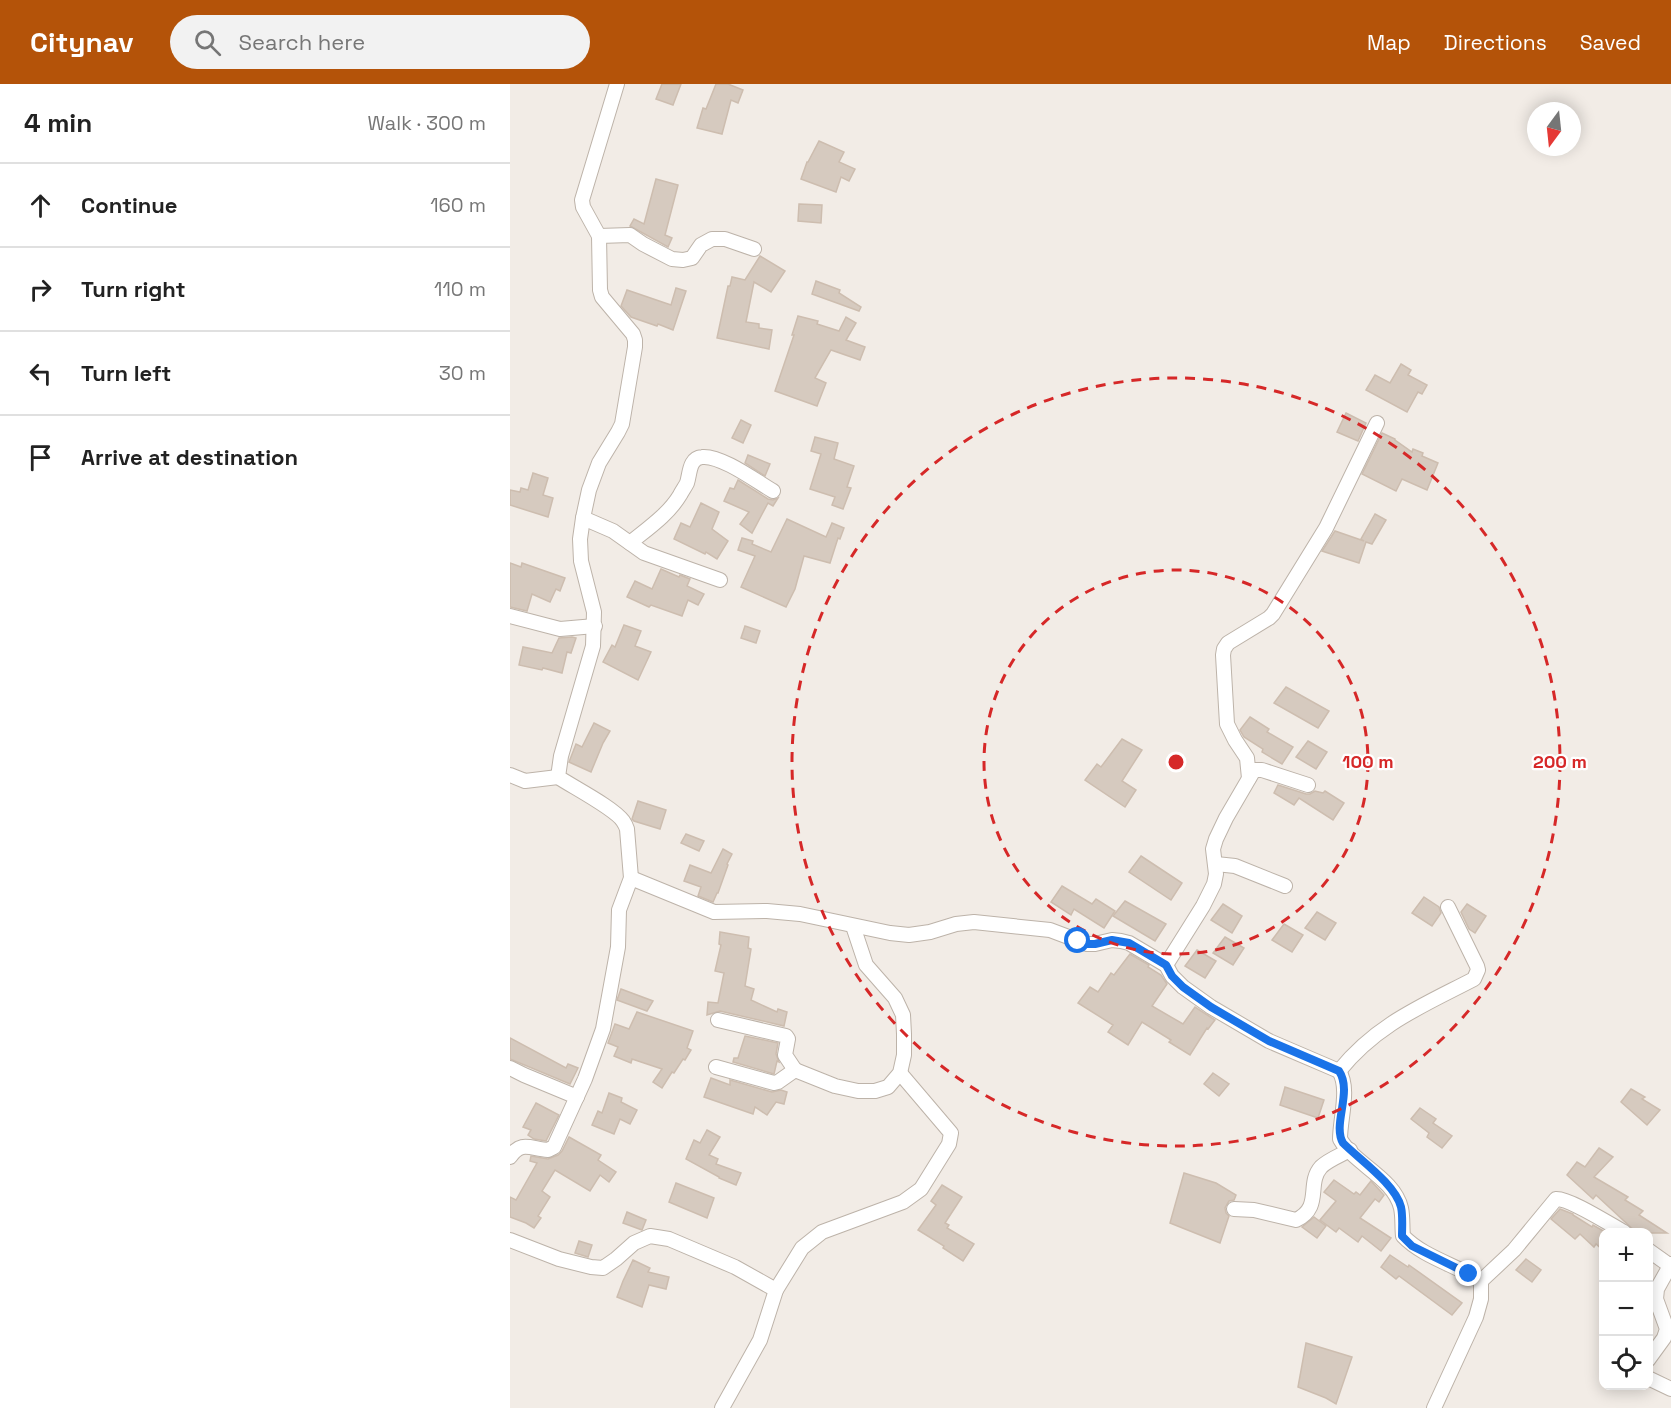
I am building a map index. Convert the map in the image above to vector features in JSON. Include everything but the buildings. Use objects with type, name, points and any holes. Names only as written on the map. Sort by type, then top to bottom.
[{"type":"street","points":[[558,777],[561,756],[593,646],[595,626],[594,612],[581,561],[580,539],[583,518],[589,490],[599,463],[622,424],[635,347],[633,334],[602,297],[599,236],[583,207],[583,194],[617,84]]},
{"type":"street","points":[[599,236],[630,235],[672,259],[683,260],[692,258],[701,245],[712,239],[725,239],[754,249]]},
{"type":"street","points":[[1249,778],[1247,758],[1227,724],[1223,672],[1224,649],[1228,643],[1273,614],[1326,528],[1377,423]]},
{"type":"street","points":[[630,543],[662,517],[676,502],[687,482],[690,467],[696,459],[703,457],[723,462],[773,491]]},
{"type":"street","points":[[583,518],[613,531],[644,553],[720,580]]},
{"type":"street","points":[[510,616],[549,628],[595,626]]},
{"type":"street","points":[[1166,965],[1214,884],[1216,839],[1254,770],[1262,770],[1308,785]]},
{"type":"street","points":[[510,776],[525,781],[558,777],[621,818],[627,830],[631,878],[619,910],[618,947],[603,1029],[585,1079],[554,1147],[548,1150],[539,1150],[529,1146],[521,1147],[510,1157]]},
{"type":"street","points":[[1216,864],[1235,866],[1285,886]]},
{"type":"street","points":[[631,878],[709,911],[768,911],[800,914],[909,935],[930,932],[956,924],[982,923],[1050,930],[1087,944],[1112,940],[1129,943],[1166,965],[1172,976],[1183,987],[1211,1007],[1269,1041],[1339,1071],[1342,1077],[1343,1104],[1340,1138],[1397,1198],[1402,1209],[1402,1236],[1412,1246],[1481,1281]]},
{"type":"street","points":[[1339,1071],[1366,1042],[1397,1018],[1474,979],[1478,970],[1477,966],[1448,907]]},
{"type":"street","points":[[718,1020],[786,1036],[788,1039],[785,1055],[795,1070],[835,1086],[858,1091],[875,1091],[888,1087],[900,1073],[904,1055],[903,1015],[895,998],[866,965],[853,926]]},
{"type":"street","points":[[716,1067],[774,1083],[795,1070]]},
{"type":"street","points":[[510,1068],[577,1097]]},
{"type":"street","points":[[722,1408],[760,1340],[776,1290],[802,1248],[810,1239],[831,1228],[903,1202],[916,1194],[949,1144],[951,1132],[900,1073]]},
{"type":"street","points":[[1234,1209],[1254,1210],[1296,1220],[1310,1210],[1317,1173],[1321,1167],[1350,1150]]},
{"type":"street","points":[[1434,1408],[1476,1317],[1481,1299],[1481,1281],[1514,1250],[1556,1199],[1561,1198],[1615,1228]]},
{"type":"street","points":[[510,1240],[559,1259],[603,1268],[634,1243],[650,1236],[669,1239],[735,1267],[776,1290]]},
{"type":"street","points":[[1653,1253],[1670,1264],[1657,1289],[1656,1299],[1668,1329],[1653,1353]]},
{"type":"street","points":[[1653,1380],[1671,1389]]},
{"type":"route","points":[[1078,941],[1087,944],[1112,940],[1129,943],[1166,965],[1172,976],[1183,987],[1211,1007],[1269,1041],[1339,1071],[1342,1077],[1343,1104],[1340,1138],[1397,1198],[1402,1209],[1402,1236],[1412,1246],[1469,1274]]}]
